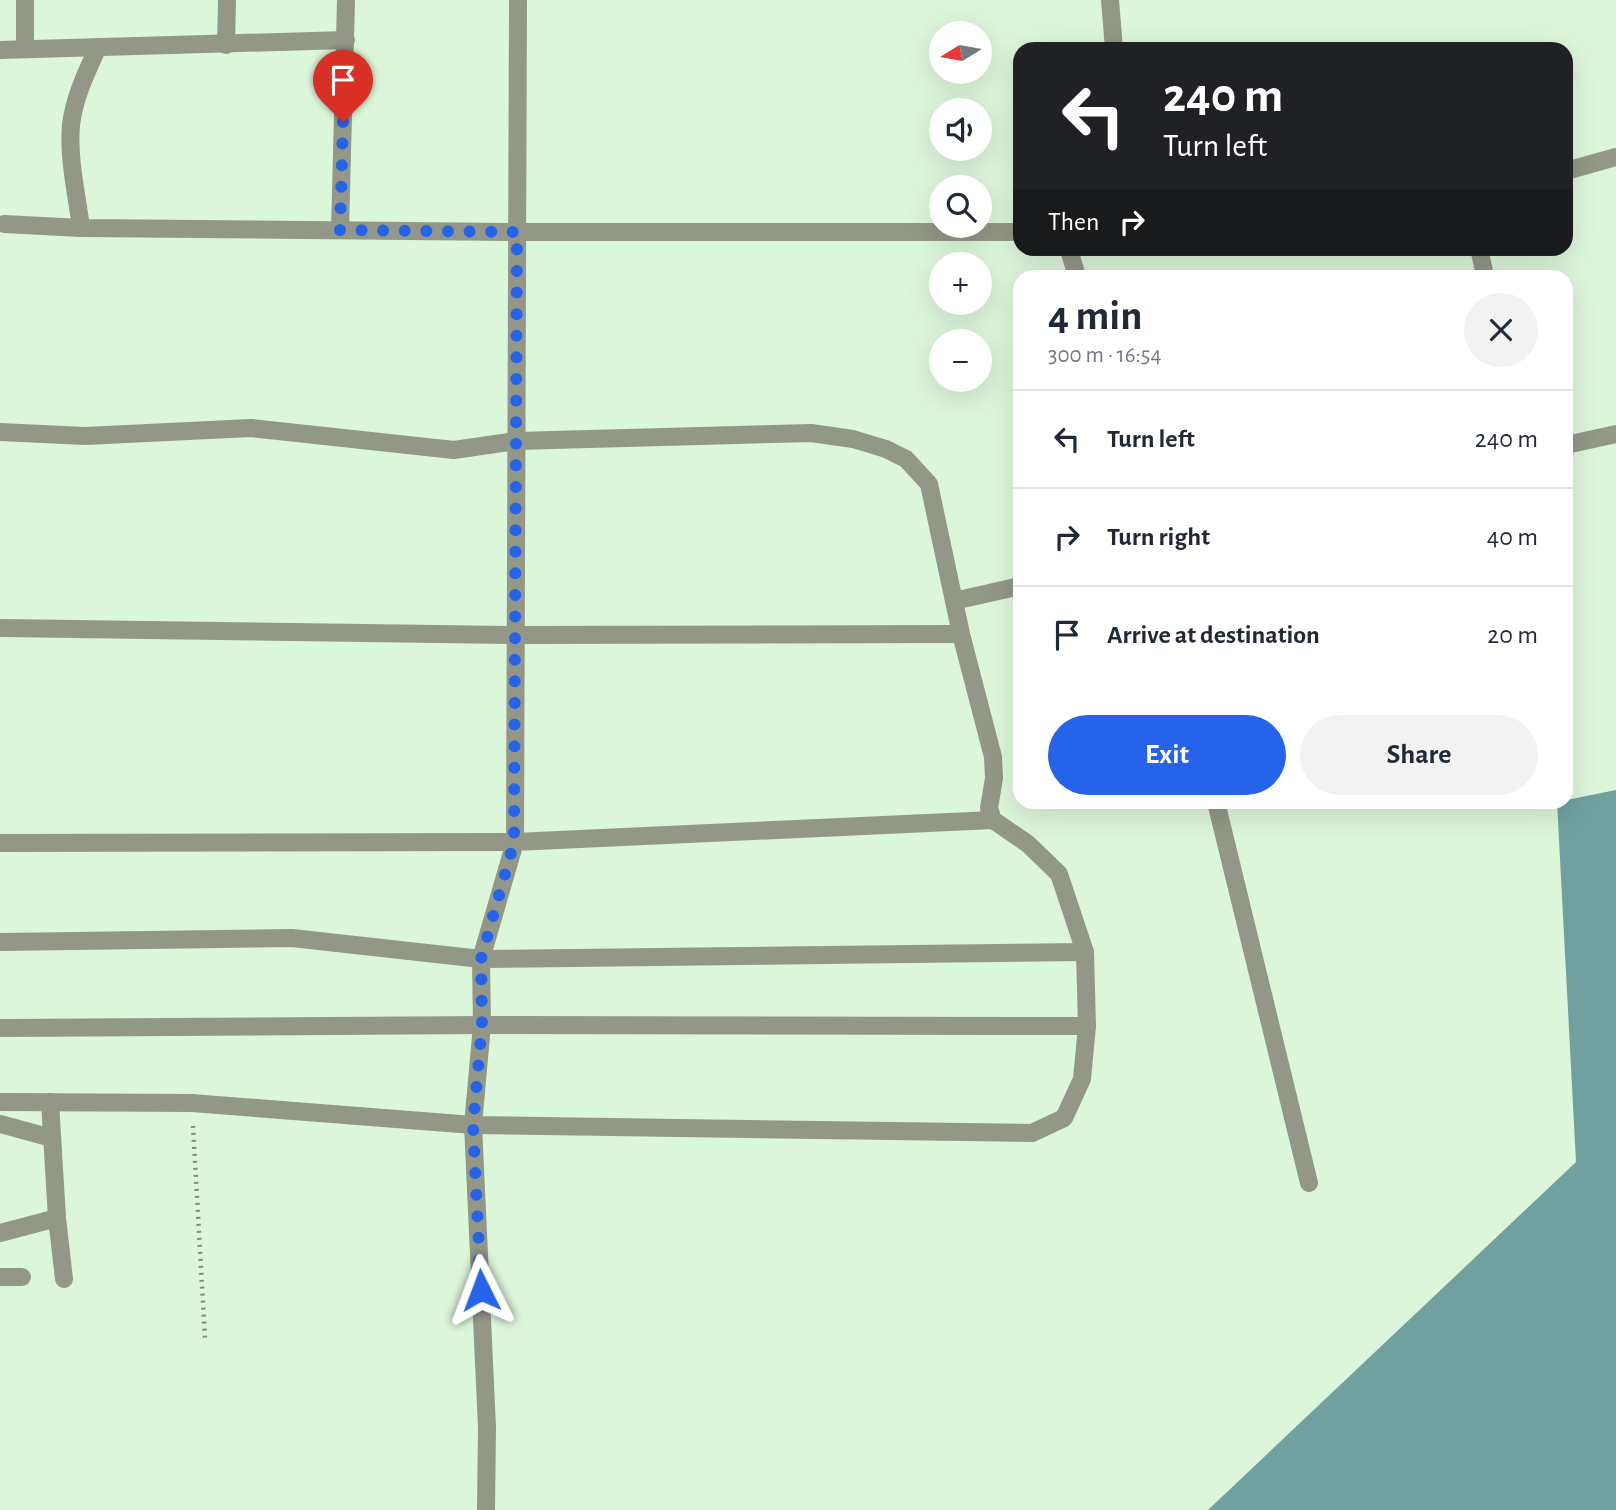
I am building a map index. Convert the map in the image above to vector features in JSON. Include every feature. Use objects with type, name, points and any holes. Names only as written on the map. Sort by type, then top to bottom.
[{"type":"street","points":[[25,0],[25,48]]},
{"type":"street","points":[[226,45],[228,0]]},
{"type":"street","points":[[340,230],[346,0]]},
{"type":"street","points":[[486,1510],[487,1427],[473,1125],[482,1025],[481,959],[514,842],[518,0]]},
{"type":"street","points":[[1110,0],[1113,42]]},
{"type":"street","points":[[0,50],[346,40]]},
{"type":"street","points":[[82,228],[73,165],[71,124],[83,80],[98,47]]},
{"type":"street","points":[[1573,170],[1616,157]]},
{"type":"street","points":[[4,225],[517,232],[1013,232]]},
{"type":"street","points":[[0,432],[85,436],[251,428],[454,450],[516,442],[811,433],[853,439],[886,449],[906,459],[929,484],[961,634],[993,757],[994,778],[989,808],[993,820]]},
{"type":"street","points":[[1573,443],[1616,434]]},
{"type":"street","points":[[954,601],[1013,588]]},
{"type":"street","points":[[0,628],[516,635],[961,634]]},
{"type":"street","points":[[1218,809],[1309,1183]]},
{"type":"street","points":[[0,843],[514,842],[993,820],[1028,844],[1059,874],[1085,952],[1087,1026],[1082,1079],[1064,1118],[1032,1133],[473,1125],[192,1103],[0,1102]]},
{"type":"street","points":[[0,942],[292,938],[481,959],[1085,952]]},
{"type":"street","points":[[0,1028],[482,1025],[1087,1026]]},
{"type":"street","points":[[50,1102],[57,1218],[64,1279]]},
{"type":"street","points":[[0,1124],[52,1138]]},
{"type":"street","points":[[0,1233],[57,1218]]},
{"type":"street","points":[[0,1277],[22,1277]]},
{"type":"path","points":[[192,1103],[205,1338]]},
{"type":"water","points":[[1616,790],[1616,1510],[1208,1510],[1576,1162],[1557,809],[1573,809],[1573,799]]},
{"type":"route","points":[[343,122],[340,230],[517,232],[514,842],[481,959],[482,1025],[473,1125],[481,1290]]}]
